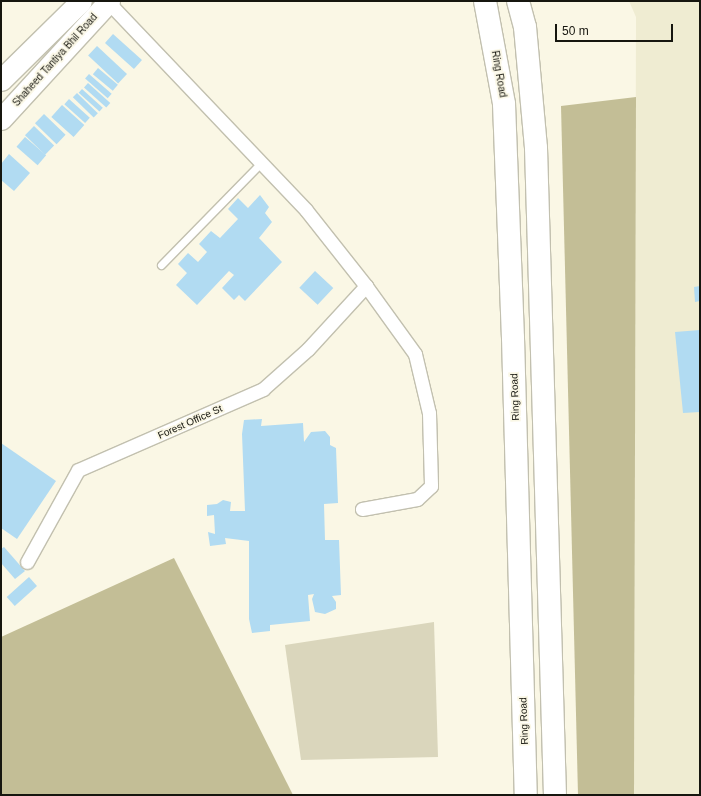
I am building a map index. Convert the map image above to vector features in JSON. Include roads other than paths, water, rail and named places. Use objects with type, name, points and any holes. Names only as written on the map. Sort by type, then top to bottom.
[{"type":"highway","points":[[518,1],[525,27],[536,148],[555,795]]},
{"type":"highway","name":"Ring Road","points":[[485,2],[504,104],[513,338],[526,795]]},
{"type":"main road","name":"Shaheed Tantiya Bhil Road","points":[[1,80],[80,1]]},
{"type":"main road","name":"Shaheed Tantiya Bhil Road","points":[[1,119],[108,2]]},
{"type":"street","points":[[108,2],[260,164],[306,210],[366,286],[416,354],[429,413],[431,486],[417,500],[362,509]]},
{"type":"street","name":"Forest Office St","points":[[27,562],[78,470],[263,389],[308,349],[366,286]]},
{"type":"lane","points":[[160,265],[260,164]]}]
